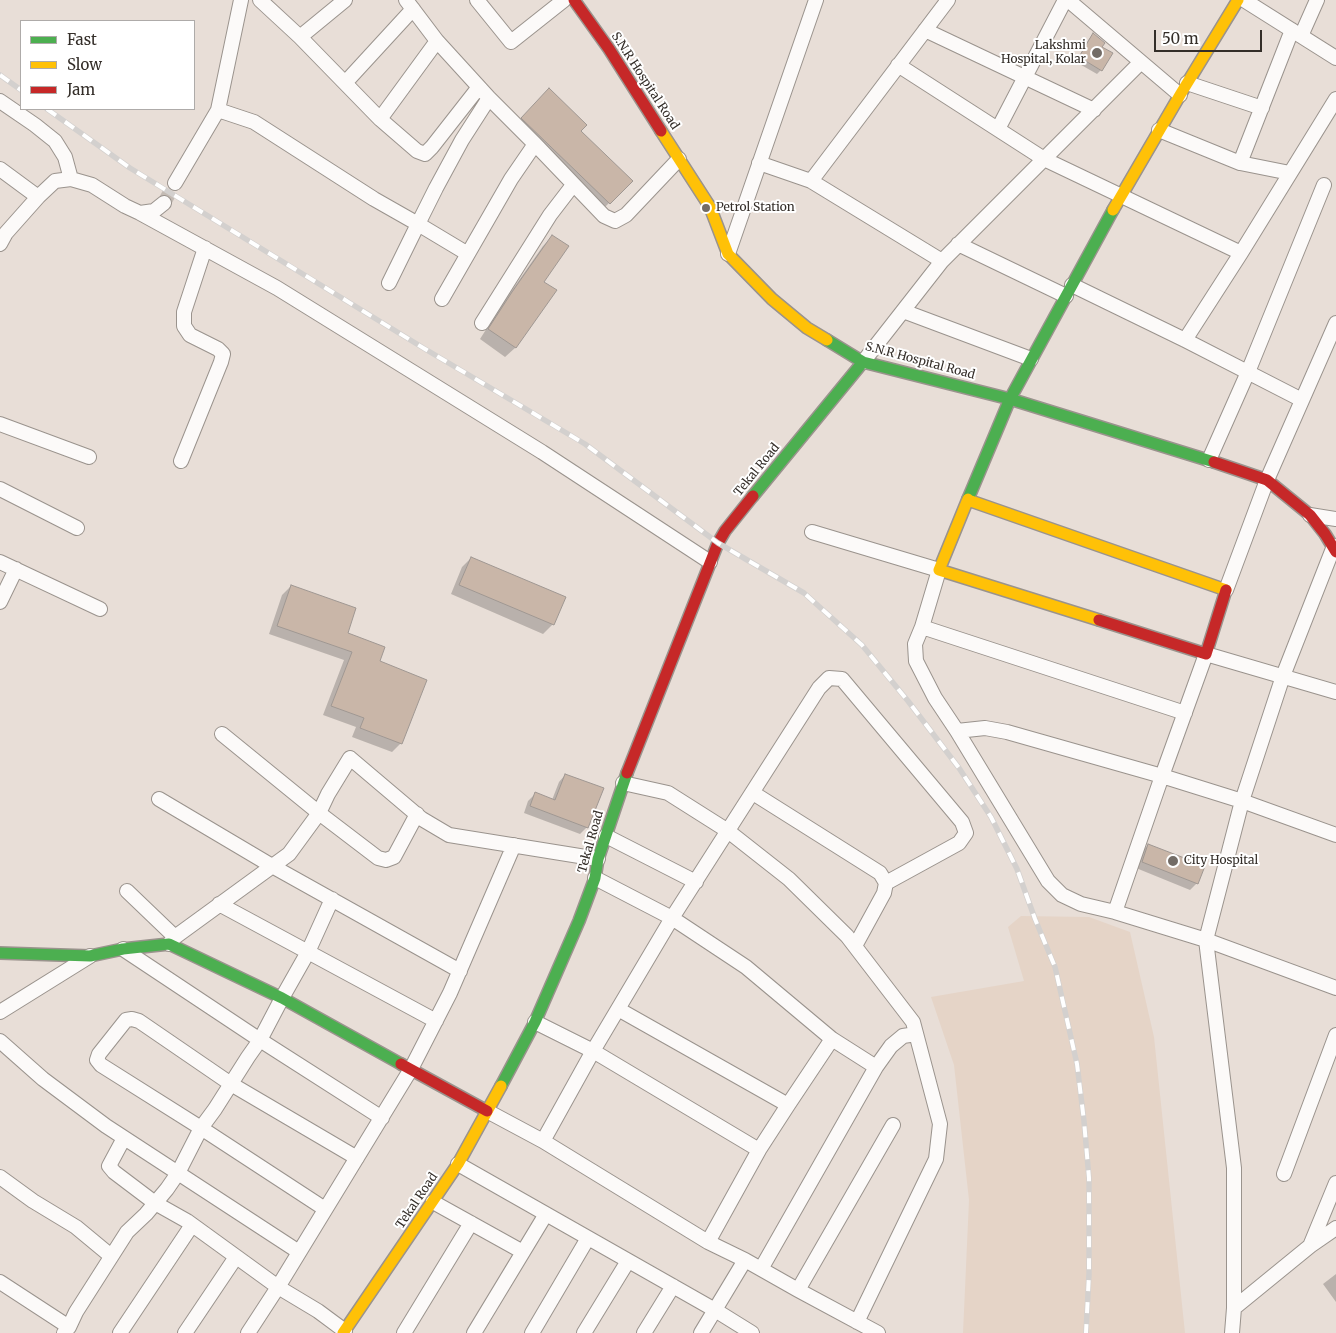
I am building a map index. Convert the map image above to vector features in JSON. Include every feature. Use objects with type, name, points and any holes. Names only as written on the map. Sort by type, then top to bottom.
[{"type":"main road","name":"S.N.R Hospital Road","points":[[574,0],[609,49],[710,207],[728,254],[772,298],[807,328],[863,362],[1010,399],[1209,460],[1267,480],[1310,515],[1335,549]]},
{"type":"main road","points":[[968,500],[1226,590],[1206,654],[939,570],[968,500],[1010,399],[1120,196],[1238,0]]},
{"type":"main road","name":"Tekal Road","points":[[344,1332],[458,1164],[535,1022],[579,921],[595,878],[598,859],[623,783],[710,562],[725,531],[863,362]]},
{"type":"main road","points":[[0,954],[90,956],[172,940],[282,998],[487,1111]]},
{"type":"street","points":[[175,183],[218,110],[241,0]]},
{"type":"street","points":[[260,0],[300,37],[380,119],[417,151],[425,154],[432,147],[479,87]]},
{"type":"street","points":[[300,37],[345,0]]},
{"type":"street","points":[[477,0],[511,42],[564,0]]},
{"type":"street","points":[[728,254],[816,0]]},
{"type":"street","points":[[811,181],[948,0]]},
{"type":"street","points":[[998,129],[1066,0],[1141,62],[1184,89],[1262,108]]},
{"type":"street","points":[[1244,0],[1336,58]]},
{"type":"street","points":[[1240,164],[1262,108],[1297,33],[1317,0]]},
{"type":"street","points":[[345,83],[409,5],[437,41],[489,98],[604,216],[615,221],[626,215],[679,159]]},
{"type":"street","points":[[925,30],[1094,110]]},
{"type":"street","points":[[380,119],[437,41]]},
{"type":"street","points":[[863,362],[942,261],[1141,62]]},
{"type":"street","points":[[898,65],[1044,159],[1241,253]]},
{"type":"street","points":[[389,283],[436,188],[462,140],[489,98]]},
{"type":"street","points":[[1185,340],[1336,99]]},
{"type":"street","points":[[0,101],[55,141],[65,156],[71,179]]},
{"type":"street","points":[[218,110],[254,122],[374,199],[468,254]]},
{"type":"street","points":[[1159,130],[1240,164],[1290,174]]},
{"type":"street","points":[[442,299],[511,179],[535,144]]},
{"type":"street","points":[[759,163],[811,181],[942,261]]},
{"type":"street","points":[[0,169],[38,197]]},
{"type":"street","points":[[0,244],[6,233],[55,181],[71,179],[92,185],[125,206],[277,288],[542,452],[710,562]]},
{"type":"street","points":[[1209,460],[1248,372],[1324,184]]},
{"type":"street","points":[[482,323],[550,215],[573,185]]},
{"type":"street","points":[[140,213],[154,211],[164,203]]},
{"type":"street","points":[[958,244],[1185,340],[1302,400]]},
{"type":"street","points":[[181,461],[223,354],[218,349],[190,335],[184,326],[184,312],[205,248]]},
{"type":"street","points":[[903,311],[1031,359]]},
{"type":"street","points":[[1226,590],[1267,480],[1336,323]]},
{"type":"street","points":[[0,424],[89,457]]},
{"type":"street","points":[[0,489],[77,528]]},
{"type":"street","points":[[1310,515],[1336,519]]},
{"type":"street","points":[[812,532],[939,570],[915,644],[916,662],[935,698],[1048,881],[1062,895],[1081,904],[1115,912],[1206,940],[1336,988]]},
{"type":"street","points":[[1232,1333],[1234,1308],[1234,1168],[1206,940],[1242,801],[1283,676],[1335,549]]},
{"type":"street","points":[[0,562],[100,609]]},
{"type":"street","points":[[0,602],[16,569]]},
{"type":"street","points":[[922,627],[1185,713]]},
{"type":"street","points":[[1115,912],[1206,654],[1336,692]]},
{"type":"street","points":[[543,1141],[592,1051],[672,918],[754,793],[819,688],[829,678],[842,679],[962,822],[966,833],[959,843],[886,883]]},
{"type":"street","points":[[957,731],[985,728],[1006,732],[1162,776],[1242,801],[1336,835]]},
{"type":"street","points":[[222,734],[378,858],[386,860],[394,857],[417,814]]},
{"type":"street","points":[[127,891],[172,940],[289,854],[319,813],[350,758],[422,819],[449,835],[598,859]]},
{"type":"street","points":[[623,783],[668,793],[728,832],[789,880],[847,936],[913,1022],[940,1124],[936,1159],[857,1322]]},
{"type":"street","points":[[754,793],[880,873],[886,883],[884,893],[855,946]]},
{"type":"street","points":[[160,799],[272,866],[460,971]]},
{"type":"street","points":[[606,836],[696,882]]},
{"type":"street","points":[[248,1333],[411,1069],[460,971],[514,845]]},
{"type":"street","points":[[595,878],[672,918],[746,967],[832,1040],[876,1067]]},
{"type":"street","points":[[0,1282],[66,1330],[127,1232],[156,1203],[178,1173],[201,1128],[216,1109],[260,1040],[308,952],[332,900]]},
{"type":"street","points":[[219,904],[436,1021]]},
{"type":"street","points":[[123,949],[382,1118]]},
{"type":"street","points":[[0,1012],[90,956]]},
{"type":"street","points":[[618,1009],[788,1105]]},
{"type":"street","points":[[325,1210],[101,1065],[97,1060],[98,1054],[126,1020],[139,1021],[231,1084],[356,1158]]},
{"type":"street","points":[[535,1022],[592,1051],[759,1150]]},
{"type":"street","points":[[761,1269],[876,1067],[891,1046],[903,1036],[916,1034]]},
{"type":"street","points":[[1284,1174],[1336,1035]]},
{"type":"street","points":[[708,1242],[759,1150],[832,1040]]},
{"type":"street","points":[[0,1041],[43,1079],[106,1126],[299,1252]]},
{"type":"street","points":[[487,1111],[543,1141],[708,1242],[745,1260],[878,1333]]},
{"type":"street","points":[[798,1290],[893,1124]]},
{"type":"street","points":[[124,1138],[109,1166],[114,1172],[278,1287],[318,1311],[344,1332]]},
{"type":"street","points":[[458,1164],[752,1333]]},
{"type":"street","points":[[0,1177],[33,1201],[76,1227],[112,1256]]},
{"type":"street","points":[[1310,1246],[1336,1183]]},
{"type":"street","points":[[433,1202],[523,1252]]},
{"type":"street","points":[[474,1333],[546,1214]]},
{"type":"street","points":[[404,1333],[471,1223]]},
{"type":"street","points":[[120,1333],[192,1225]]},
{"type":"street","points":[[1234,1308],[1310,1246],[1336,1228]]},
{"type":"street","points":[[532,1333],[588,1238]]},
{"type":"street","points":[[185,1333],[236,1257]]},
{"type":"street","points":[[584,1333],[628,1260]]},
{"type":"street","points":[[702,1333],[745,1260]]},
{"type":"street","points":[[644,1333],[673,1286]]},
{"type":"shaded area","points":[[1021,916],[1089,917],[1130,932],[1154,1037],[1185,1333],[963,1333],[969,1200],[954,1065],[931,997],[1024,981],[1008,927]]},
{"type":"building","points":[[1093,33],[1105,43],[1102,47],[1113,53],[1102,71],[1079,57]]},
{"type":"building","points":[[549,88],[587,125],[581,131],[633,181],[610,204],[521,118]]},
{"type":"building","points":[[552,235],[569,246],[544,282],[557,290],[516,348],[488,329]]},
{"type":"building","points":[[471,557],[566,597],[554,625],[459,585]]},
{"type":"building","points":[[291,585],[356,608],[348,633],[385,647],[380,661],[427,680],[402,744],[360,728],[364,718],[331,706],[352,652],[277,626]]},
{"type":"building","points":[[565,774],[604,788],[588,828],[530,806],[535,792],[555,800]]},
{"type":"building","points":[[1148,844],[1205,866],[1198,884],[1142,862]]},
{"type":"tunnel","points":[[164,203],[175,183]]},
{"type":"railway","points":[[0,75],[20,89]]},
{"type":"railway","points":[[48,110],[130,168],[425,349],[585,444],[718,543],[804,593],[862,645],[959,768],[991,817],[1017,869],[1055,967],[1077,1064],[1089,1178],[1089,1274],[1086,1333]]},
{"type":"traffic: fast","points":[[968,499],[1010,399],[1113,210]]},
{"type":"traffic: fast","points":[[827,340],[863,362],[1010,399],[1214,462]]},
{"type":"traffic: fast","points":[[753,496],[863,362]]},
{"type":"traffic: fast","points":[[501,1086],[535,1022],[579,921],[595,878],[598,859],[627,773]]},
{"type":"traffic: fast","points":[[0,953],[90,956],[123,949],[169,944],[282,998],[401,1064]]},
{"type":"traffic: slow","points":[[1113,210],[1238,0]]},
{"type":"traffic: slow","points":[[661,131],[710,207],[728,254],[772,299],[807,328],[827,340]]},
{"type":"traffic: slow","points":[[968,499],[939,570],[1099,620]]},
{"type":"traffic: slow","points":[[968,500],[1226,590]]},
{"type":"traffic: slow","points":[[343,1333],[458,1164],[501,1086]]},
{"type":"traffic: jam","points":[[574,0],[609,49],[661,131]]},
{"type":"traffic: jam","points":[[1214,462],[1267,480],[1310,515],[1336,552]]},
{"type":"traffic: jam","points":[[627,773],[718,543],[725,531],[753,496]]},
{"type":"traffic: jam","points":[[1099,620],[1206,654],[1226,590]]},
{"type":"traffic: jam","points":[[401,1064],[487,1111]]},
{"type":"place","name":"Lakshmi Hospital, Kolar","points":[[1097,53]]},
{"type":"place","name":"Petrol Station","points":[[706,208]]},
{"type":"place","name":"City Hospital","points":[[1173,861]]}]
